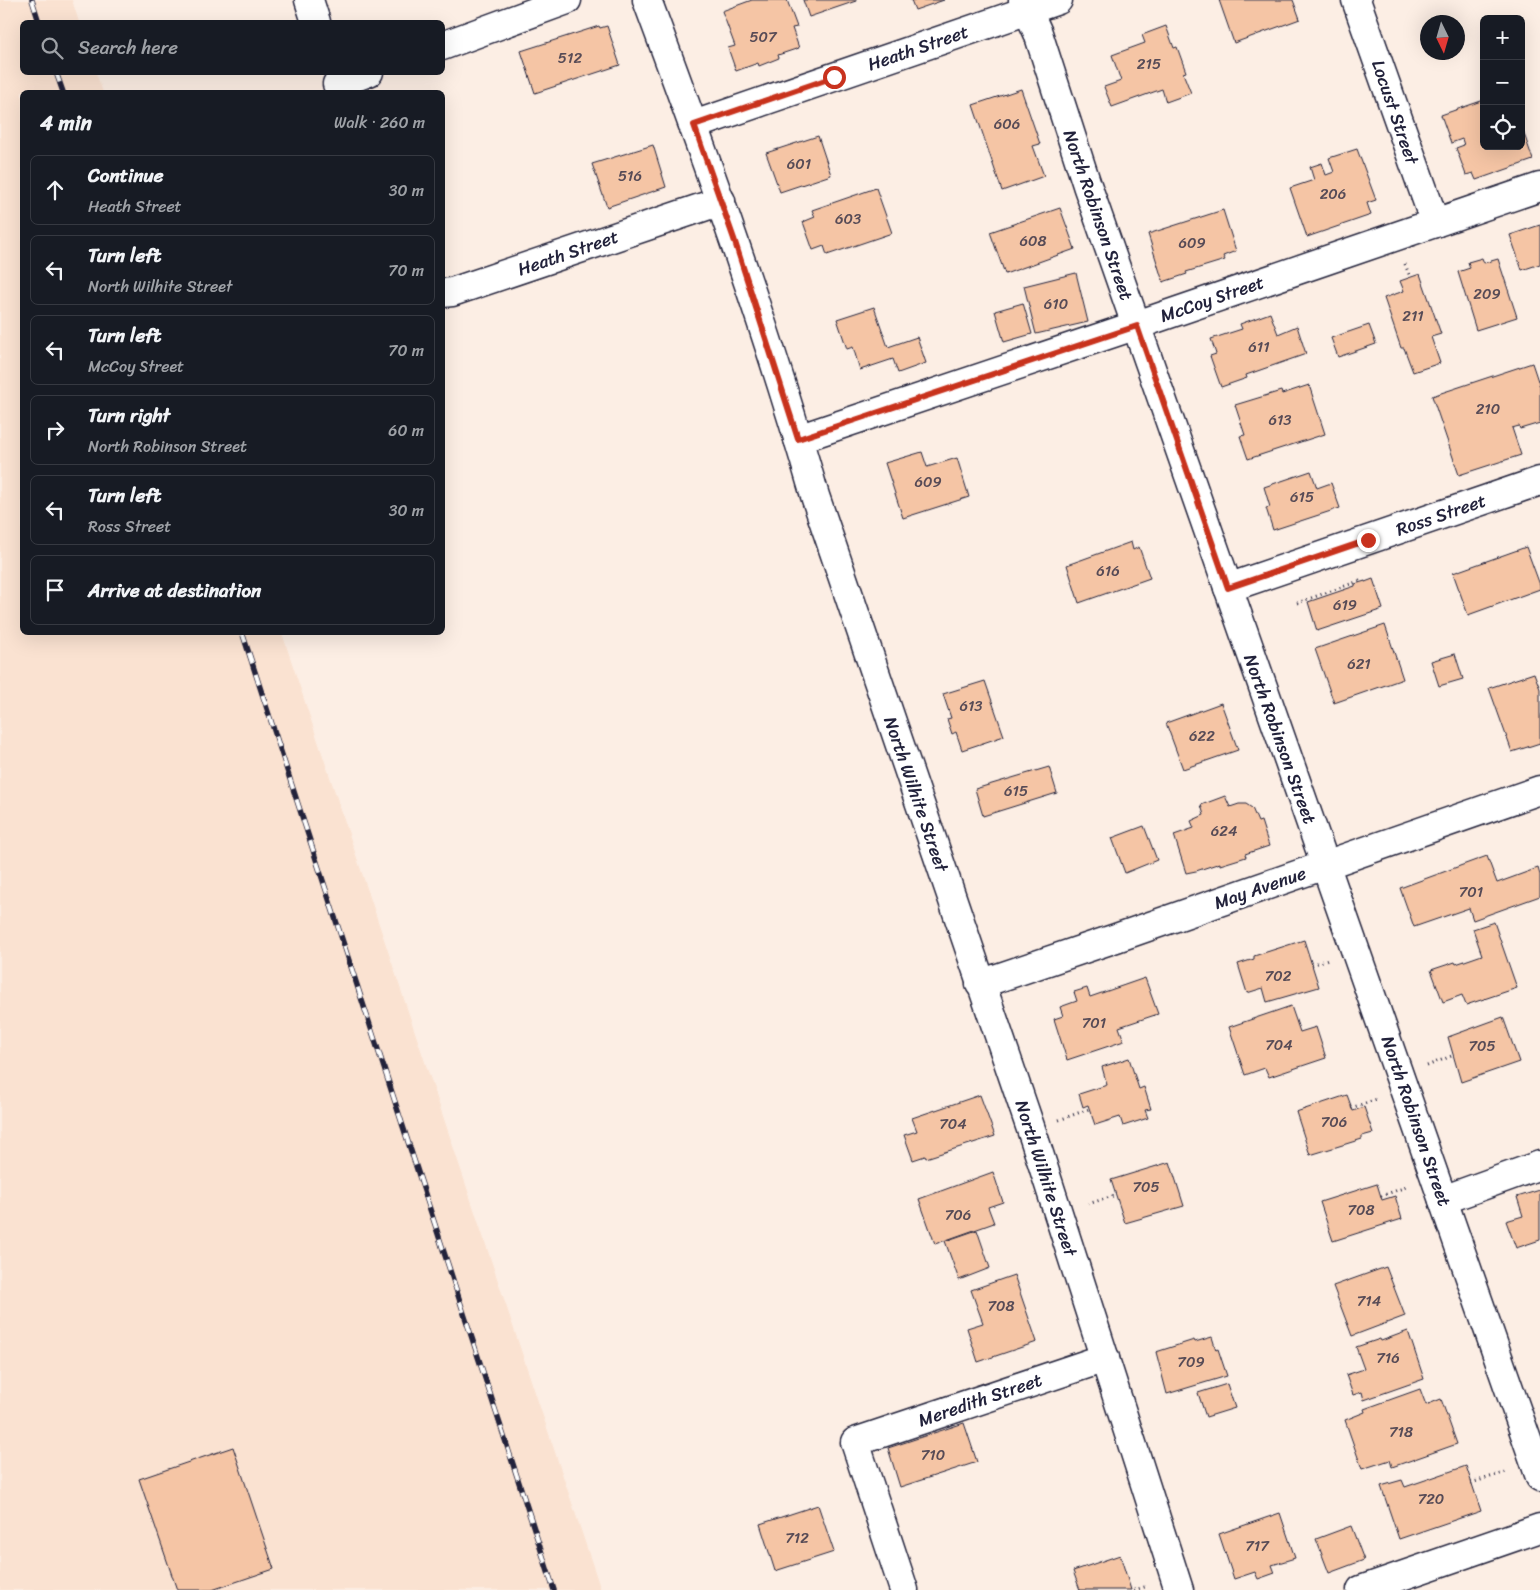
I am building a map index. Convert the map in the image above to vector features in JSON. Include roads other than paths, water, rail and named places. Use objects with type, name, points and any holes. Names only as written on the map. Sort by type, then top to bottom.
[{"type":"street","points":[[309,0],[315,20]]},
{"type":"street","points":[[445,45],[567,0]]},
{"type":"street","name":"North Wilhite Street","points":[[647,0],[721,201],[818,506],[1034,1141],[1179,1590]]},
{"type":"street","name":"Heath Street","points":[[694,125],[1025,5],[1058,0]]},
{"type":"street","name":"Locust Street","points":[[1356,0],[1435,223]]},
{"type":"street","name":"North Robinson Street","points":[[1025,5],[1038,32],[1074,146],[1540,1477]]},
{"type":"street","points":[[337,83],[360,75]]},
{"type":"street","name":"McCoy Street","points":[[798,439],[1137,326],[1540,187]]},
{"type":"street","name":"Heath Street","points":[[445,293],[452,292],[721,201]]},
{"type":"street","name":"Ross Street","points":[[1228,588],[1540,482]]},
{"type":"street","name":"May Avenue","points":[[980,984],[1540,790]]},
{"type":"street","points":[[1443,1200],[1540,1166]]},
{"type":"street","name":"Meredith Street","points":[[904,1590],[855,1442],[1105,1358]]},
{"type":"street","points":[[1361,1590],[1540,1528]]},
{"type":"railway","points":[[32,0],[38,20]]},
{"type":"railway","points":[[57,75],[62,90]]},
{"type":"railway","points":[[243,635],[554,1590]]}]
